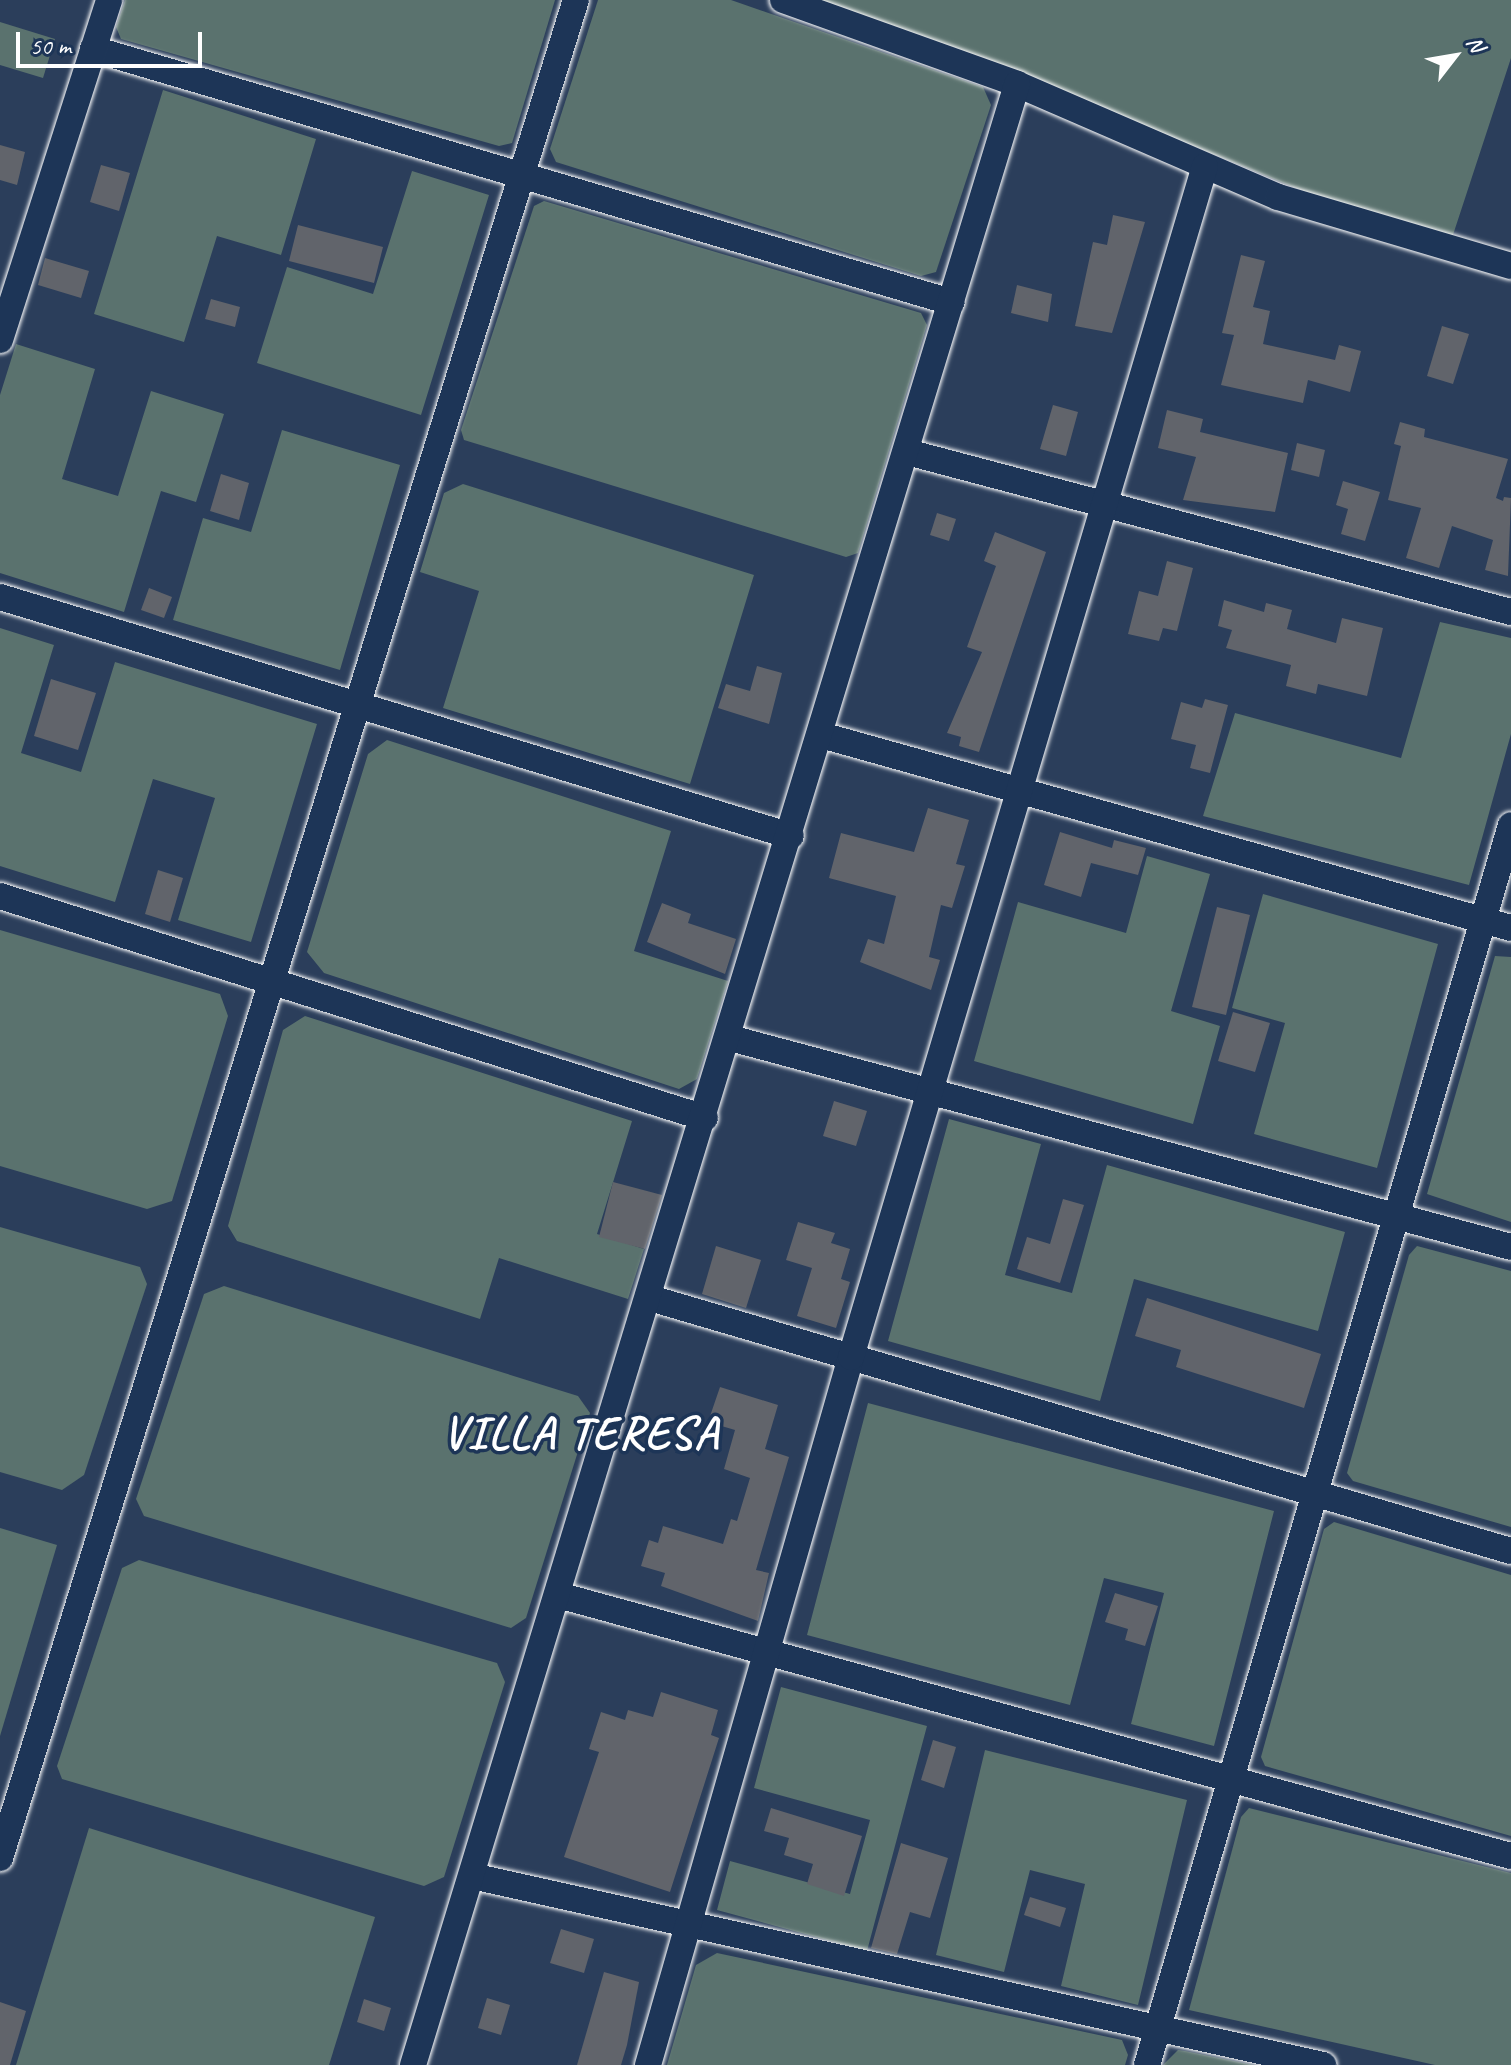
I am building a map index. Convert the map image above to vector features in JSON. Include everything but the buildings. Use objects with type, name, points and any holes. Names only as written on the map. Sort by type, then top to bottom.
[{"type":"street","points":[[0,340],[109,0]]},
{"type":"street","points":[[0,1858],[576,0]]},
{"type":"street","points":[[783,0],[1017,84],[1278,197],[1511,266]]},
{"type":"street","points":[[93,49],[951,302]]},
{"type":"street","points":[[413,2065],[730,1038],[1017,84]]},
{"type":"street","points":[[648,2065],[851,1357],[1205,166]]},
{"type":"street","points":[[907,452],[1511,612]]},
{"type":"street","points":[[0,597],[791,836]]},
{"type":"street","points":[[821,735],[1511,928]]},
{"type":"street","points":[[1147,2065],[1511,825]]},
{"type":"street","points":[[0,896],[705,1118]]},
{"type":"street","points":[[730,1038],[931,1087],[1511,1247]]},
{"type":"street","points":[[650,1298],[1511,1551]]},
{"type":"street","points":[[558,1595],[1511,1856]]},
{"type":"street","points":[[472,1876],[1323,2065]]},
{"type":"green space","points":[[125,0],[555,0],[512,143],[499,146],[121,39],[116,27]]},
{"type":"green space","points":[[598,0],[731,0],[983,87],[991,105],[936,272],[921,276],[556,162],[550,149]]},
{"type":"green space","points":[[813,0],[1511,0],[1511,58],[1451,241],[1313,195],[1025,77]]},
{"type":"green space","points":[[0,22],[55,39],[43,78],[0,65]]},
{"type":"green space","points":[[163,90],[316,139],[281,255],[217,236],[184,342],[94,314]]},
{"type":"green space","points":[[412,171],[489,195],[421,415],[257,363],[287,267],[373,294]]},
{"type":"green space","points":[[544,201],[921,313],[927,325],[858,553],[846,557],[464,440],[461,430],[534,206]]},
{"type":"green space","points":[[16,344],[95,369],[62,479],[118,496],[151,391],[224,414],[196,502],[161,491],[124,612],[0,573],[0,395]]},
{"type":"green space","points":[[282,430],[400,465],[340,670],[173,620],[203,518],[251,532]]},
{"type":"green space","points":[[463,484],[754,575],[690,784],[443,708],[479,591],[420,572],[444,493]]},
{"type":"green space","points":[[1440,622],[1511,638],[1511,734],[1469,885],[1203,816],[1235,713],[1401,758]]},
{"type":"green space","points":[[0,628],[54,645],[21,753],[81,772],[115,662],[317,724],[251,942],[178,920],[215,798],[153,779],[115,902],[0,866]]},
{"type":"green space","points":[[387,740],[671,831],[634,951],[728,981],[697,1079],[679,1089],[324,973],[307,952],[368,754]]},
{"type":"green space","points":[[1147,856],[1210,874],[1171,1011],[1220,1026],[1193,1124],[974,1061],[1018,902],[1126,933]]},
{"type":"green space","points":[[1263,894],[1438,944],[1377,1168],[1254,1134],[1285,1023],[1232,1008]]},
{"type":"green space","points":[[0,930],[220,994],[228,1016],[172,1201],[147,1209],[0,1166]]},
{"type":"green space","points":[[1495,956],[1511,957],[1511,1222],[1427,1194]]},
{"type":"green space","points":[[305,1016],[632,1121],[597,1234],[644,1249],[628,1299],[499,1258],[480,1319],[237,1241],[228,1226],[283,1030]]},
{"type":"green space","points":[[949,1119],[1041,1144],[1005,1275],[1072,1293],[1107,1165],[1345,1232],[1318,1331],[1134,1279],[1100,1401],[888,1341]]},
{"type":"green space","points":[[0,1227],[140,1267],[147,1284],[84,1475],[62,1490],[0,1472]]},
{"type":"green space","points":[[1417,1246],[1511,1271],[1511,1527],[1353,1481],[1347,1473],[1409,1255]]},
{"type":"green space","points":[[224,1286],[578,1396],[590,1413],[526,1618],[511,1628],[144,1516],[136,1499],[204,1294]]},
{"type":"green space","points":[[868,1403],[1274,1511],[1214,1746],[1131,1724],[1164,1593],[1104,1578],[1070,1705],[807,1635]]},
{"type":"green space","points":[[1334,1522],[1511,1575],[1511,1836],[1265,1766],[1261,1757],[1324,1529]]},
{"type":"green space","points":[[0,1528],[57,1545],[0,1736]]},
{"type":"green space","points":[[139,1560],[497,1663],[505,1682],[444,1877],[424,1886],[62,1779],[57,1766],[122,1568]]},
{"type":"green space","points":[[781,1687],[927,1726],[867,1951],[717,1910],[730,1861],[850,1894],[870,1820],[754,1788]]},
{"type":"green space","points":[[985,1750],[1187,1800],[1138,2005],[1061,1986],[1085,1884],[1030,1870],[1004,1972],[936,1955]]},
{"type":"green space","points":[[1249,1808],[1511,1873],[1511,2065],[1435,2065],[1189,2010],[1241,1817]]},
{"type":"green space","points":[[89,1828],[375,1917],[329,2065],[16,2065]]},
{"type":"green space","points":[[717,1953],[1122,2040],[1128,2055],[1125,2065],[667,2065],[696,1965]]},
{"type":"green space","points":[[1178,2050],[1185,2051],[1254,2065],[1163,2065]]},
{"type":"district","name":"VILLA TERESA","points":[[581,1433]]}]
